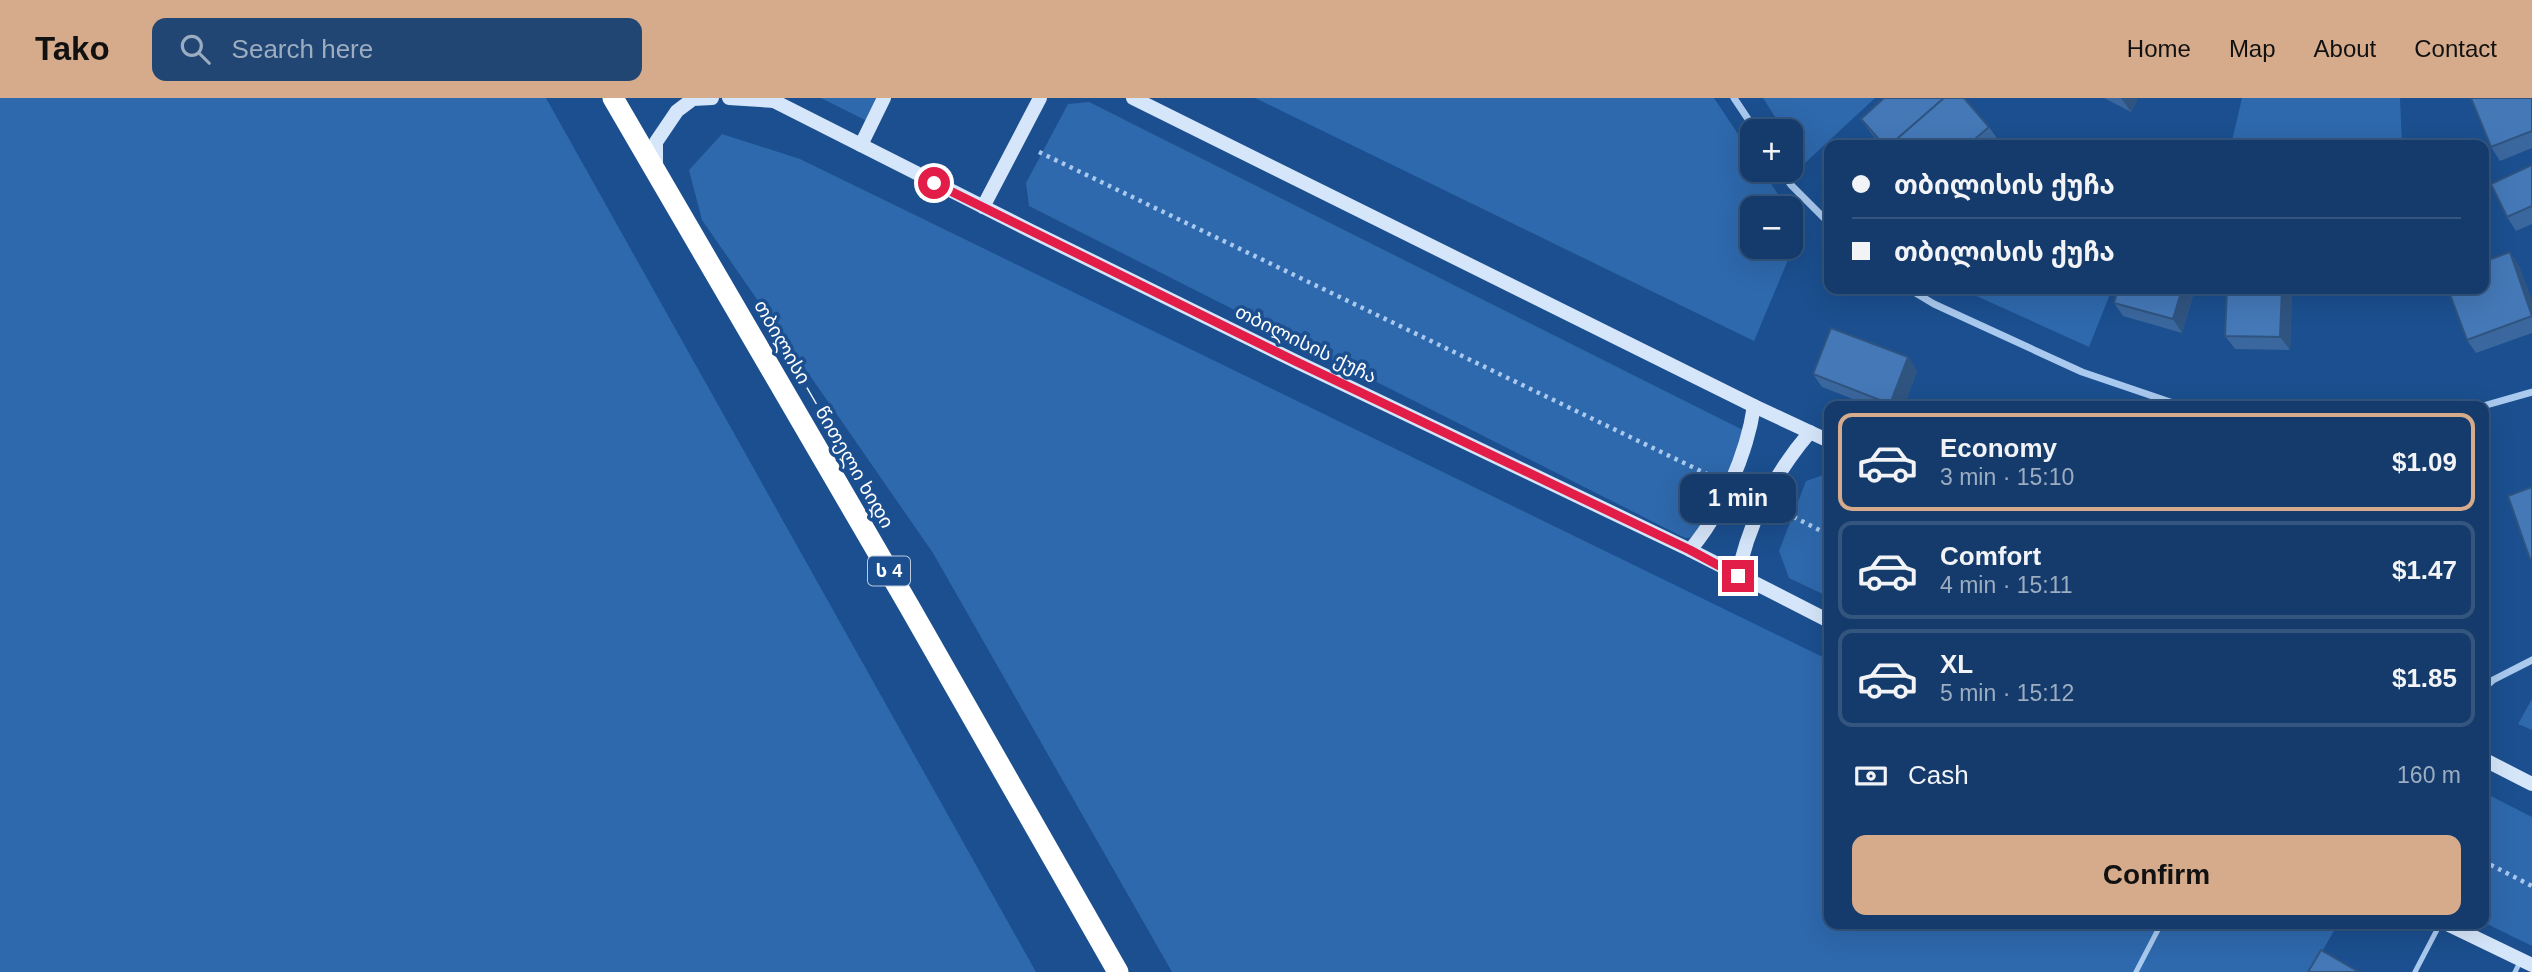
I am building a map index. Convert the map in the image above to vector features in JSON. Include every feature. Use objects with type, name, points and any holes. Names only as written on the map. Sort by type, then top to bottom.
[{"type":"highway","name":"თბილისი — წითელი ხიდი","points":[[613,98],[909,606],[1118,972]]},
{"type":"main road","points":[[656,171],[656,142],[677,111],[694,99],[712,98]]},
{"type":"main road","points":[[729,98],[771,100]]},
{"type":"main road","points":[[861,145],[884,98]]},
{"type":"main road","points":[[983,207],[1040,98]]},
{"type":"main road","points":[[1133,98],[1824,439]]},
{"type":"main road","name":"თბილისის ქუჩა","points":[[771,100],[1297,362],[1690,550],[1824,619]]},
{"type":"main road","points":[[1690,550],[1706,532],[1750,436],[1754,406]]},
{"type":"main road","points":[[1738,576],[1743,551],[1764,502],[1786,460],[1810,432]]},
{"type":"main road","points":[[2489,762],[2532,783]]},
{"type":"main road","points":[[2455,929],[2523,966]]},
{"type":"street","points":[[1734,98],[1748,119]]},
{"type":"street","points":[[1789,182],[1824,218]]},
{"type":"street","points":[[1917,294],[2082,372],[2167,401]]},
{"type":"street","points":[[2489,404],[2532,392]]},
{"type":"street","points":[[2489,684],[2532,660]]},
{"type":"lane","points":[[2136,972],[2158,929]]},
{"type":"lane","points":[[2415,972],[2437,929]]},
{"type":"path","points":[[1018,141],[1728,484]]},
{"type":"path","points":[[1764,502],[1824,532]]},
{"type":"path","points":[[2489,864],[2532,886]]},
{"type":"shaded area","points":[[0,98],[546,98],[1036,972],[0,972]]},
{"type":"shaded area","points":[[821,98],[882,98],[873,124]]},
{"type":"shaded area","points":[[1255,98],[1714,98],[1740,137],[1740,182],[1770,182],[1779,196],[1740,196],[1740,259],[1788,259],[1754,341]]},
{"type":"shaded area","points":[[1763,98],[1875,98],[1830,140],[1824,140],[1824,145],[1805,163],[1803,119],[1776,119]]},
{"type":"shaded area","points":[[2242,98],[2400,98],[2402,140],[2232,140]]},
{"type":"shaded area","points":[[1089,102],[1747,432],[1751,452],[1709,536],[1685,538],[1029,206],[1026,183],[1068,104]]},
{"type":"shaded area","points":[[722,134],[800,159],[1824,658],[1824,929],[2335,929],[2310,972],[1172,972],[933,553],[702,220],[689,170]]},
{"type":"shaded area","points":[[1972,294],[2110,294],[2089,347]]},
{"type":"shaded area","points":[[1824,475],[1824,595],[1789,578],[1779,551],[1806,481]]},
{"type":"shaded area","points":[[2532,699],[2532,730],[2518,724]]},
{"type":"shaded area","points":[[2489,795],[2532,817],[2532,946],[2489,925]]},
{"type":"building","points":[[1884,98],[1943,99],[1896,140],[1880,140],[1861,119]]},
{"type":"building","points":[[1944,98],[1964,98],[1989,127],[1974,140],[1896,140]]},
{"type":"building","points":[[2471,98],[2532,98],[2532,131],[2491,147]]},
{"type":"building","points":[[2532,165],[2532,206],[2507,217],[2491,184]]},
{"type":"building","points":[[2510,252],[2532,316],[2467,340],[2450,294],[2489,294],[2489,260]]},
{"type":"building","points":[[2117,294],[2180,294],[2173,319],[2114,303]]},
{"type":"building","points":[[2227,294],[2282,294],[2280,337],[2225,336]]},
{"type":"building","points":[[1831,328],[1908,357],[1891,401],[1882,401],[1813,374]]},
{"type":"building","points":[[2532,487],[2532,558],[2530,559],[2508,496]]},
{"type":"building","points":[[2321,950],[2359,972],[2308,972]]},
{"type":"route","points":[[934,183],[1297,362],[1690,550],[1738,576]]}]
